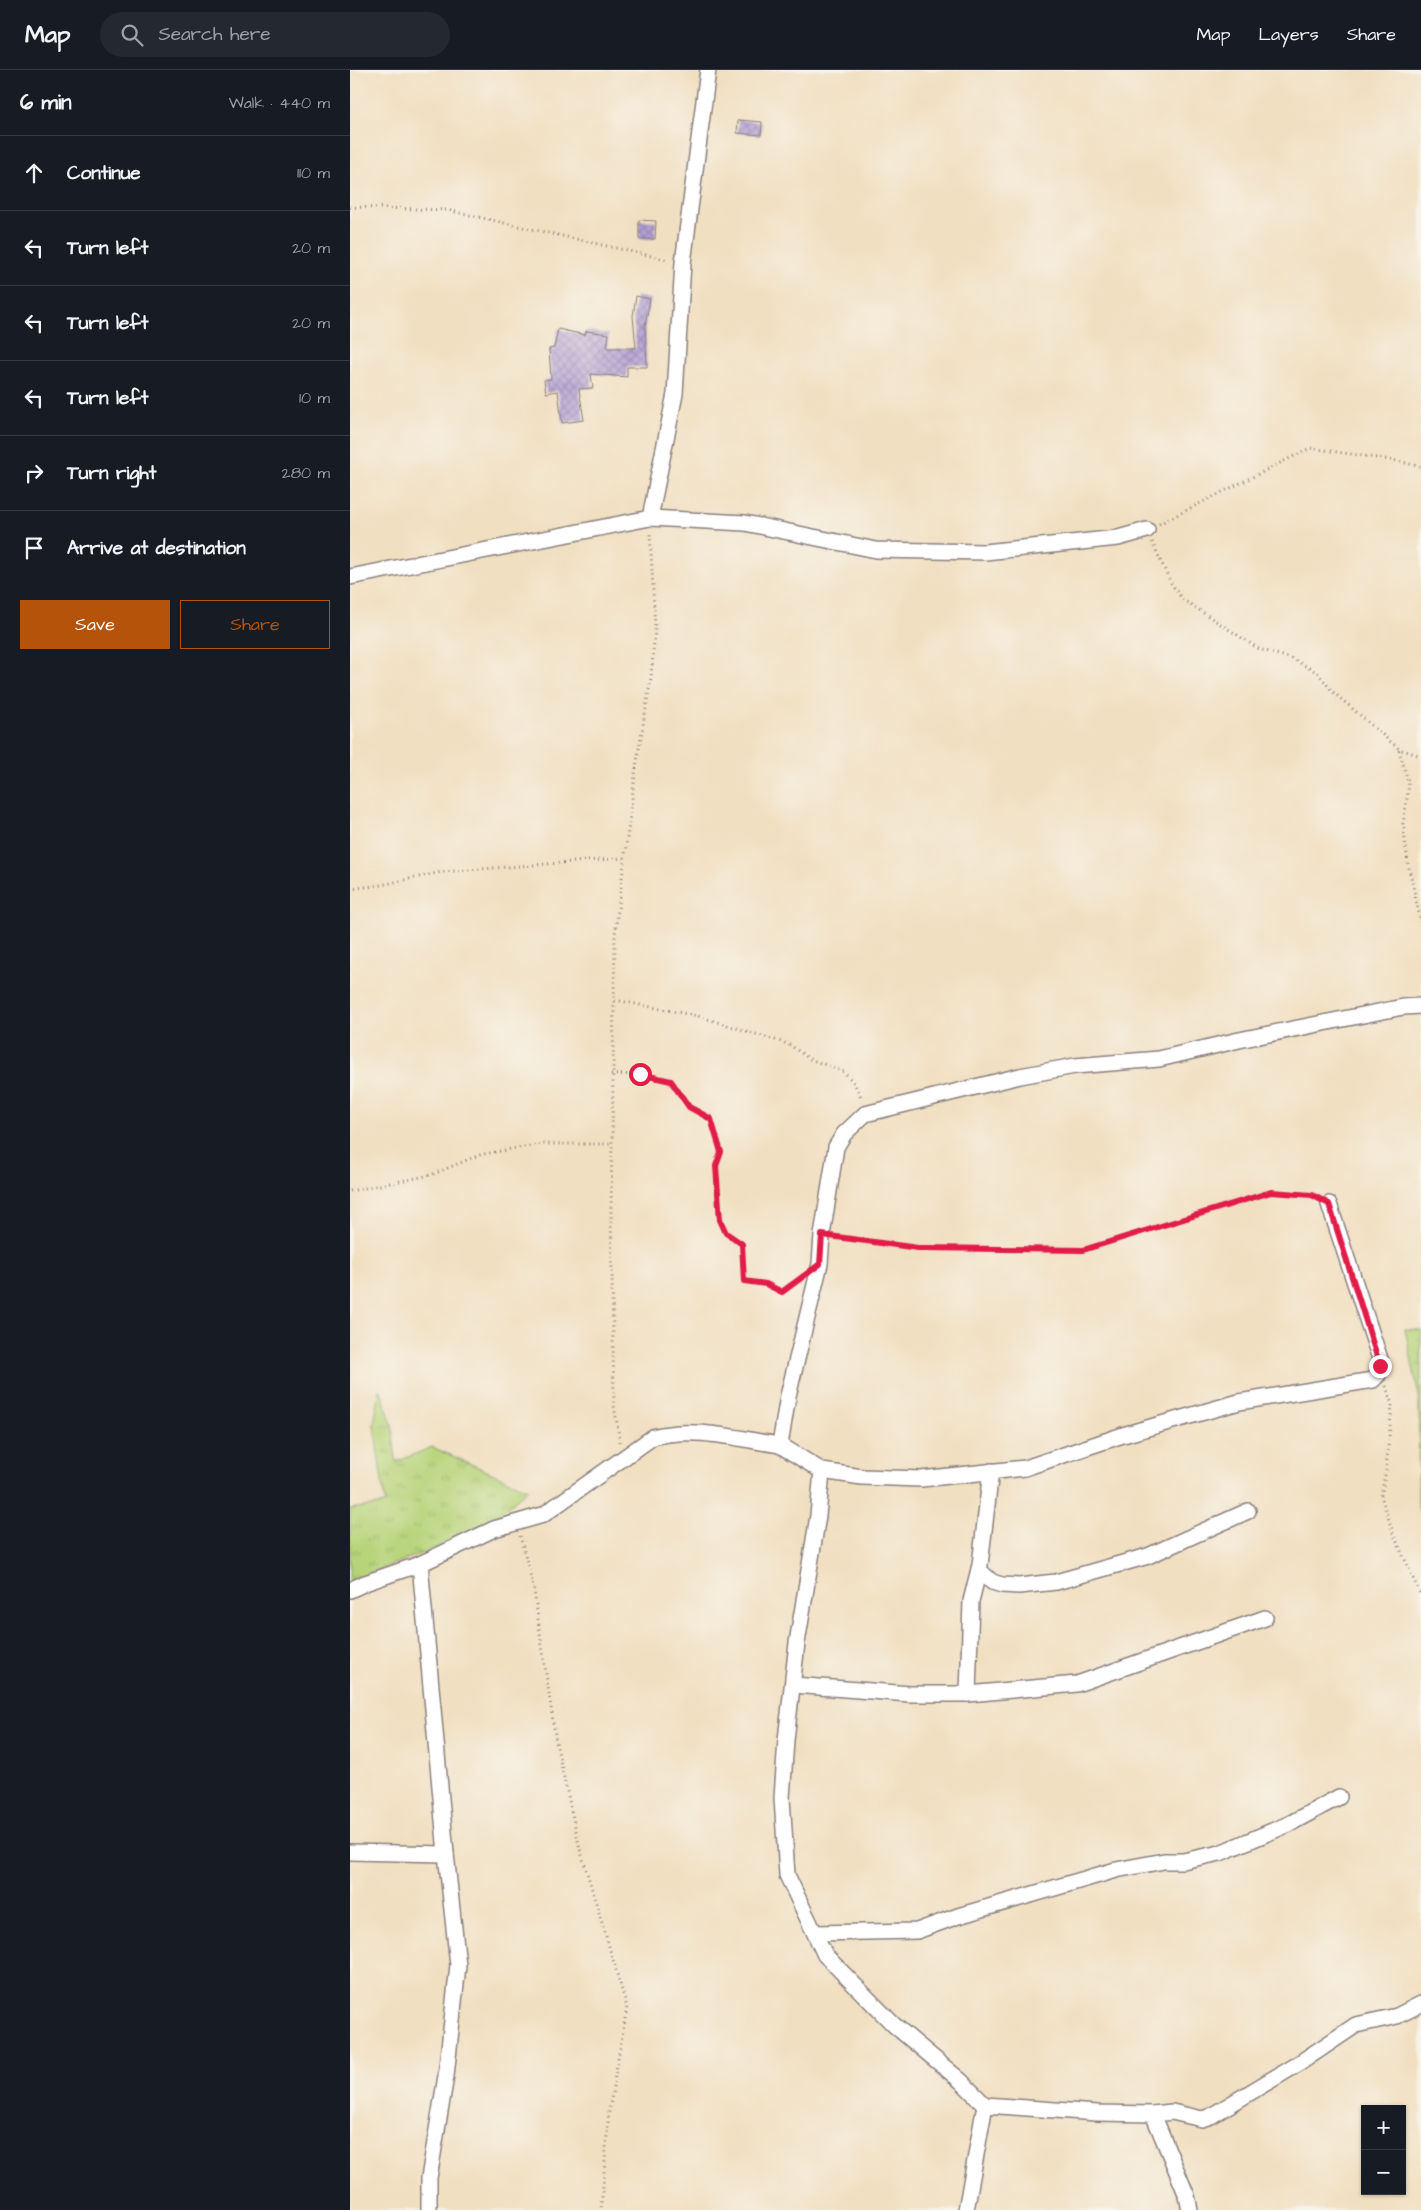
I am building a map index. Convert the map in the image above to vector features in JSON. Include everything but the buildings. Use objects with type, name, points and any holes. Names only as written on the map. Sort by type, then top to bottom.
[{"type":"street","points":[[650,518],[675,394],[682,263],[708,70]]},
{"type":"street","points":[[350,577],[650,518],[745,523],[876,550],[985,552],[1118,538],[1147,530]]},
{"type":"street","points":[[780,1445],[788,1396],[820,1264],[822,1235],[836,1147],[844,1134],[865,1114],[1020,1076],[1076,1066],[1160,1059],[1239,1040],[1403,1007],[1421,1006]]},
{"type":"street","points":[[350,1590],[420,1564],[494,1530],[543,1515],[622,1457],[653,1437],[669,1432],[685,1432],[780,1445],[822,1471],[862,1477],[921,1479],[1025,1468],[1123,1435],[1239,1402],[1373,1380],[1378,1375],[1380,1366],[1329,1204]]},
{"type":"street","points":[[822,1471],[818,1516],[797,1643],[782,1798],[788,1875],[825,1956],[887,2018],[961,2081],[985,2105],[1097,2113],[1153,2114],[1172,2112],[1202,2119],[1301,2062],[1356,2025],[1397,2016],[1421,2004]]},
{"type":"street","points":[[968,1694],[971,1601],[979,1570],[991,1471]]},
{"type":"street","points":[[979,1570],[992,1582],[1002,1585],[1019,1586],[1056,1582],[1148,1556],[1248,1511]]},
{"type":"street","points":[[420,1564],[458,1965],[446,2076],[428,2178],[429,2210]]},
{"type":"street","points":[[793,1685],[910,1694],[968,1694],[1077,1684],[1265,1618]]},
{"type":"street","points":[[814,1933],[917,1931],[958,1916],[1116,1870],[1164,1861],[1183,1861],[1220,1853],[1289,1824],[1339,1797]]},
{"type":"street","points":[[350,1852],[446,1854]]},
{"type":"street","points":[[966,2210],[985,2105]]},
{"type":"street","points":[[1153,2114],[1187,2196],[1190,2210]]},
{"type":"path","points":[[350,207],[447,210],[682,263]]},
{"type":"path","points":[[1421,467],[1398,461],[1310,448],[1147,530],[1171,583],[1182,599],[1258,649],[1293,659],[1318,673],[1332,691],[1399,749],[1421,756]]},
{"type":"path","points":[[622,1457],[614,1405],[611,1075],[616,1000],[615,934],[636,767],[651,678],[655,629],[650,518]]},
{"type":"path","points":[[1399,749],[1409,785],[1403,824],[1408,863],[1421,923]]},
{"type":"path","points":[[350,889],[381,885],[442,872],[624,858]]},
{"type":"path","points":[[616,1000],[698,1016],[788,1044],[810,1059],[844,1072],[862,1095],[865,1114]]},
{"type":"path","points":[[611,1075],[640,1074],[671,1081],[689,1107],[711,1119],[721,1152],[716,1166],[720,1220],[726,1233],[742,1244],[744,1281],[766,1284],[782,1292],[820,1264]]},
{"type":"path","points":[[350,1192],[431,1175],[479,1155],[511,1149],[542,1144],[611,1144]]},
{"type":"path","points":[[822,1235],[918,1248],[1083,1250],[1271,1192],[1312,1195],[1329,1204]]},
{"type":"path","points":[[1380,1366],[1392,1405],[1386,1470],[1381,1496],[1393,1533],[1421,1596]]},
{"type":"path","points":[[516,1523],[533,1584],[556,1742],[580,1849],[627,2006],[609,2111],[601,2210]]},
{"type":"green space","points":[[1405,1329],[1421,1330],[1421,1513],[1418,1507],[1419,1396]]},
{"type":"green space","points":[[380,1388],[392,1424],[396,1462],[432,1447],[528,1489],[480,1531],[350,1581],[350,1509],[385,1504],[374,1424]]},
{"type":"route","points":[[640,1074],[671,1081],[689,1107],[711,1119],[721,1152],[716,1166],[720,1220],[726,1233],[742,1244],[744,1281],[766,1284],[782,1292],[820,1264],[822,1235],[918,1248],[1083,1250],[1271,1192],[1312,1195],[1329,1204],[1380,1359],[1380,1366]]}]
